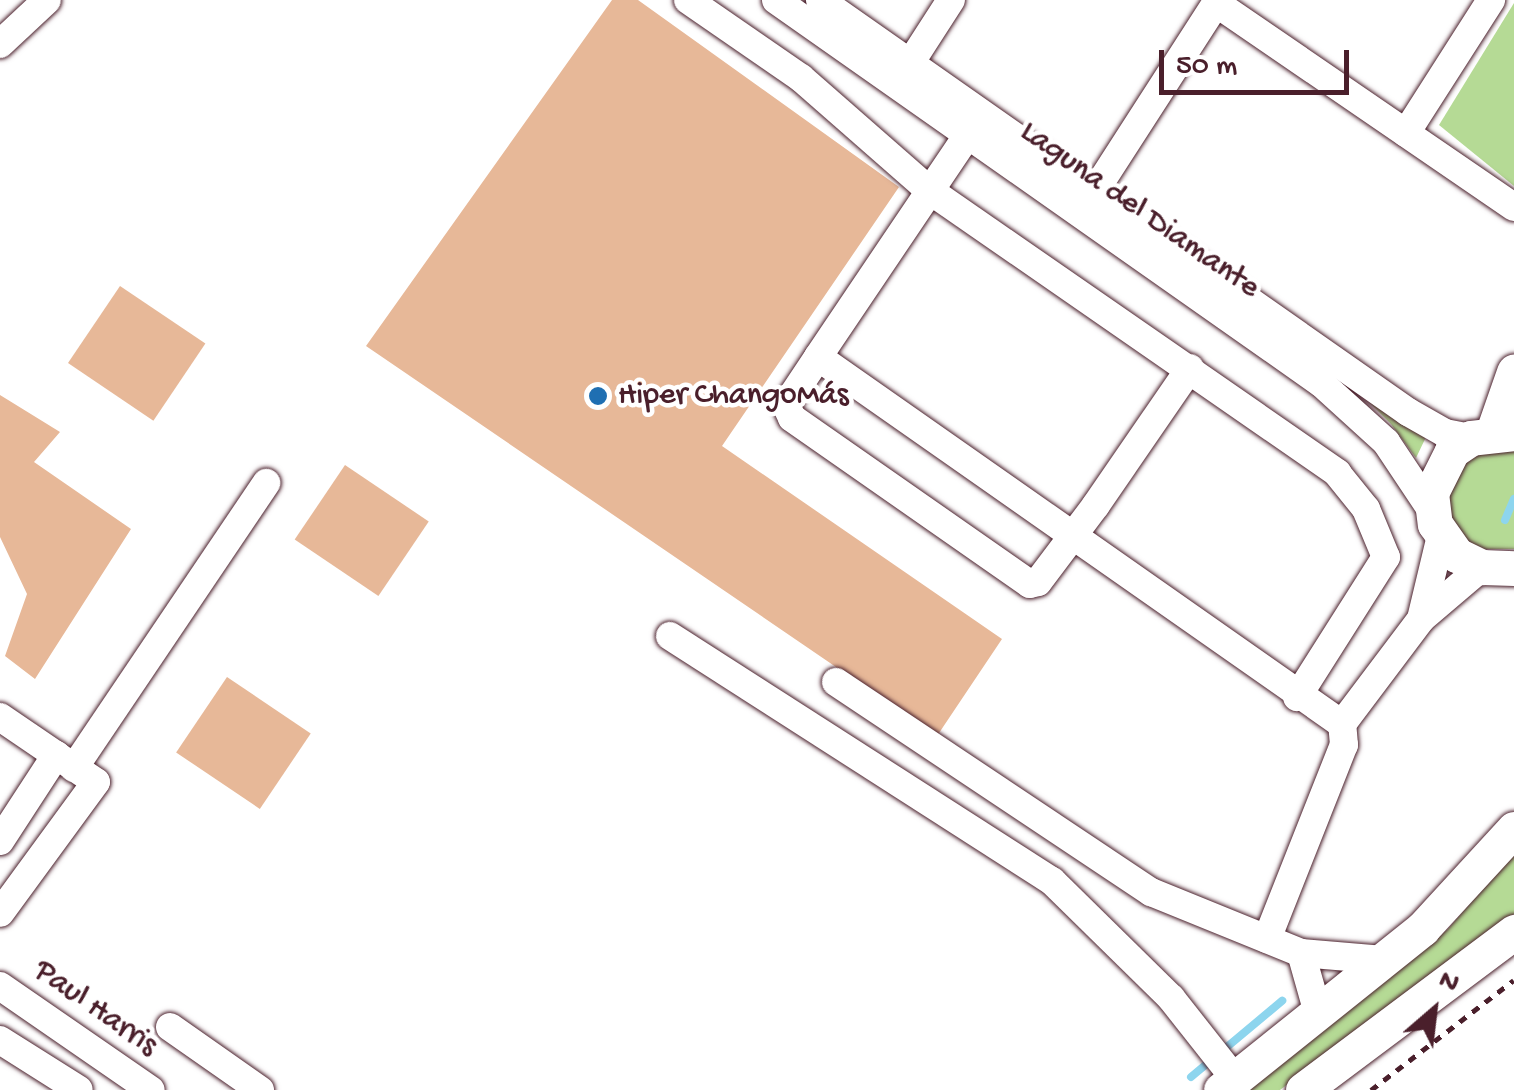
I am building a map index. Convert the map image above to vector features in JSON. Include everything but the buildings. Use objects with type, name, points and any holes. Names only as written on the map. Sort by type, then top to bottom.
[{"type":"main road","points":[[1502,571],[1457,555],[1436,523],[1442,462],[1492,434],[1514,372]]},
{"type":"main road","points":[[1228,1085],[1461,894],[1514,829]]},
{"type":"main road","points":[[1304,1090],[1514,932]]},
{"type":"street","points":[[0,44],[47,0]]},
{"type":"street","points":[[688,0],[801,78],[929,190],[1338,473],[1378,532],[1386,558],[1297,697]]},
{"type":"street","name":"Laguna del Diamante","points":[[776,0],[904,74],[1089,202],[1408,412],[1445,433],[1492,434]]},
{"type":"street","name":"Laguna del Diamante","points":[[820,0],[969,133],[1089,202],[1346,402],[1386,442],[1436,523]]},
{"type":"street","points":[[904,74],[951,0]]},
{"type":"street","points":[[1406,133],[1490,0]]},
{"type":"street","points":[[1089,202],[1217,2],[1514,206]]},
{"type":"street","points":[[969,133],[786,405],[792,418],[1030,584],[1038,582],[1190,368]]},
{"type":"street","points":[[818,357],[1069,538],[1297,697],[1342,724]]},
{"type":"street","points":[[0,841],[9,808],[65,762],[266,484]]},
{"type":"street","points":[[1421,619],[1436,523]]},
{"type":"street","points":[[1267,939],[1344,745],[1342,724],[1421,619],[1502,571]]},
{"type":"street","points":[[670,636],[1052,881],[1171,998],[1228,1085]]},
{"type":"street","points":[[836,682],[1109,867],[1302,953],[1384,960]]},
{"type":"street","points":[[0,717],[96,782],[4,900]]},
{"type":"street","points":[[9,808],[55,838]]},
{"type":"street","points":[[1302,953],[1318,1014]]},
{"type":"street","name":"Paul Harris","points":[[0,986],[151,1090]]},
{"type":"street","points":[[170,1027],[260,1090]]},
{"type":"street","points":[[0,1040],[79,1090]]},
{"type":"path","points":[[1371,1090],[1514,980]]},
{"type":"green space","points":[[1514,3],[1514,186],[1439,125]]},
{"type":"green space","points":[[1353,386],[1426,437],[1416,458],[1391,424]]},
{"type":"green space","points":[[1514,447],[1514,549],[1481,549],[1465,540],[1446,512],[1448,478],[1472,451]]},
{"type":"green space","points":[[1514,852],[1514,914],[1280,1090],[1247,1090],[1448,929]]},
{"type":"waterway","points":[[1505,520],[1514,499]]},
{"type":"waterway","points":[[1191,1077],[1282,1001]]},
{"type":"place","name":"Hiper ChangoMás","points":[[598,396]]}]
